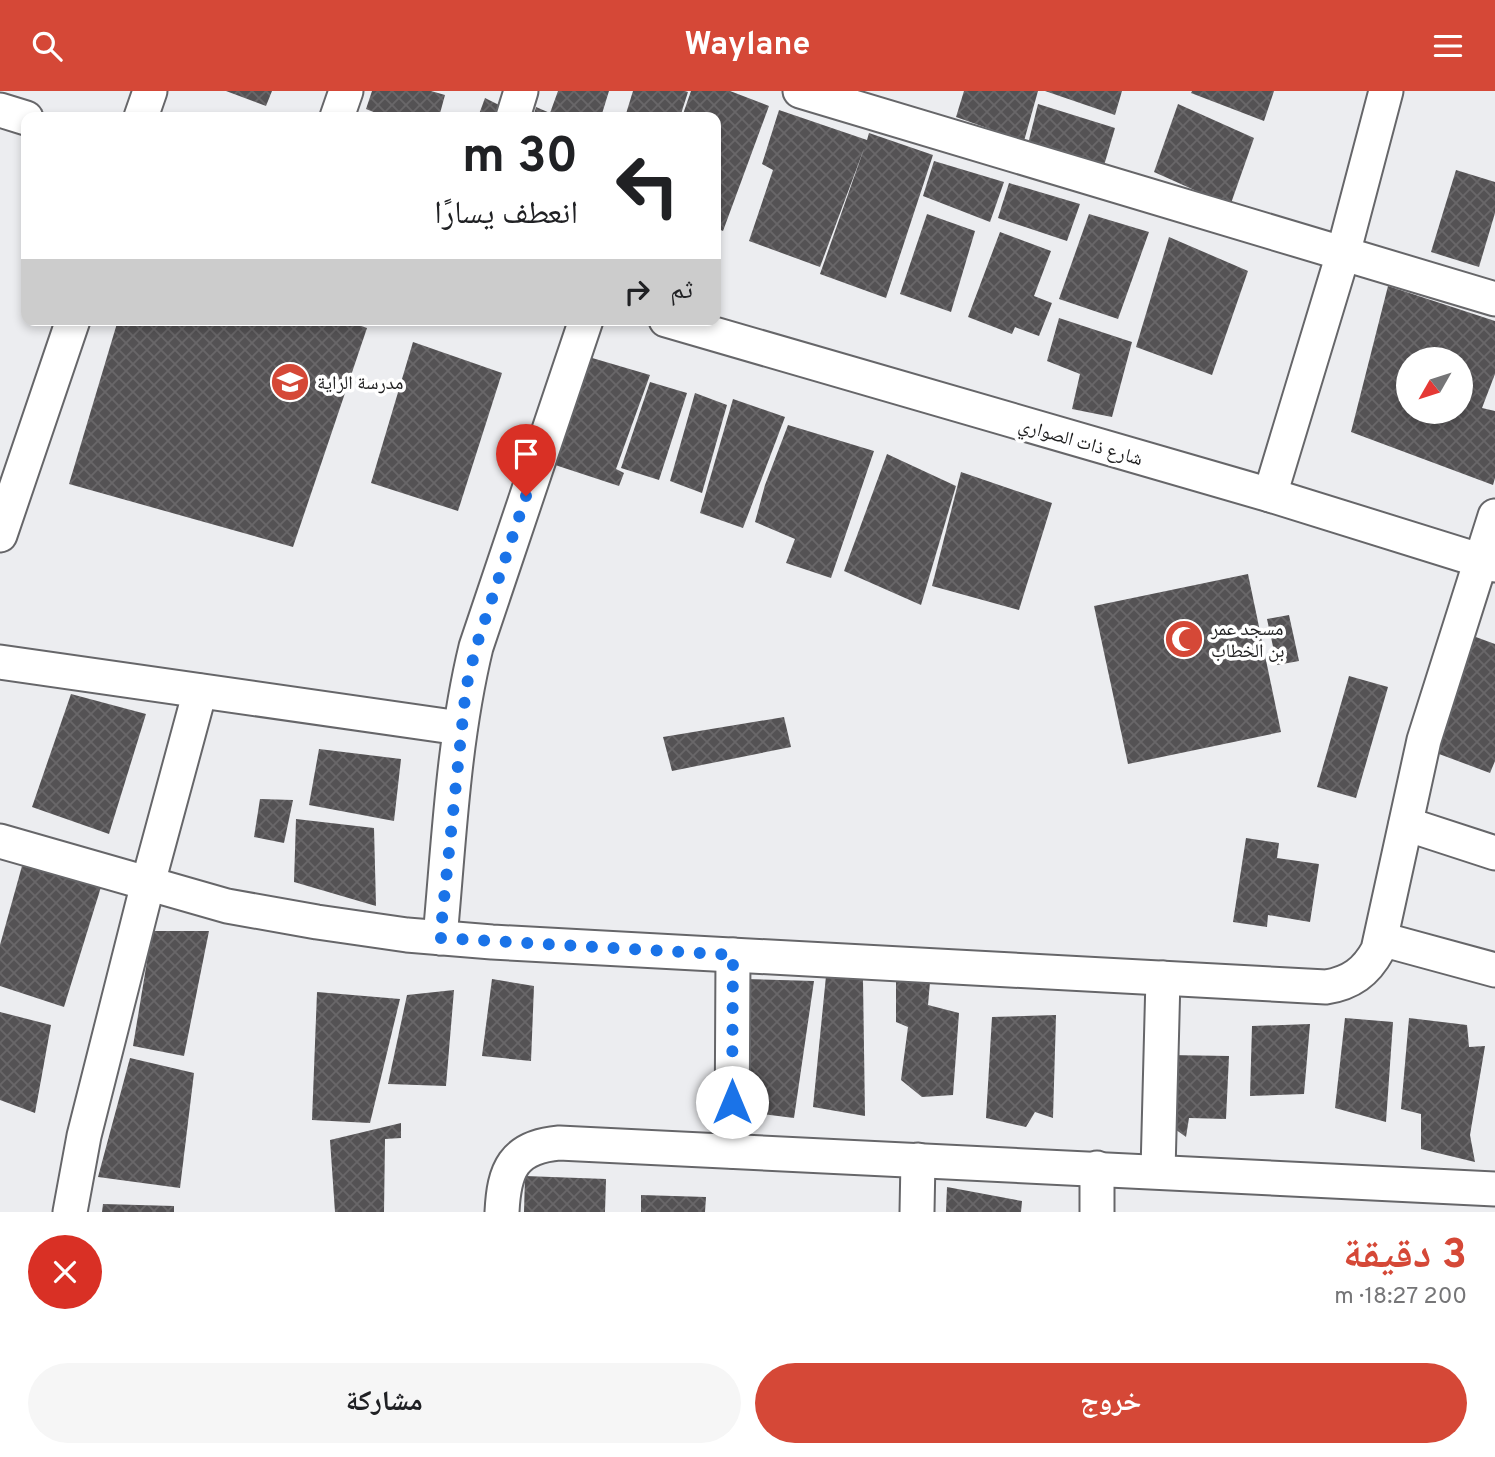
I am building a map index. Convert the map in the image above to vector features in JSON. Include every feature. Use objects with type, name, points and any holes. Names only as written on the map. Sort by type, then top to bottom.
[{"type":"street","points":[[143,112],[150,91]]},
{"type":"street","points":[[339,112],[346,91]]},
{"type":"street","points":[[515,112],[521,91]]},
{"type":"street","points":[[800,91],[1495,299]]},
{"type":"street","points":[[1270,495],[1343,254],[1386,91]]},
{"type":"street","points":[[0,110],[21,116]]},
{"type":"street","points":[[0,535],[70,326]]},
{"type":"street","points":[[440,938],[466,688],[476,647],[584,326]]},
{"type":"street","name":"شارع ذات الصواري","points":[[687,326],[1270,495],[1488,563]]},
{"type":"street","points":[[0,841],[227,906],[317,922],[440,938],[1326,987],[1338,985],[1365,970],[1378,950],[1414,781],[1432,714],[1488,563],[1495,516]]},
{"type":"street","points":[[0,661],[460,728]]},
{"type":"street","points":[[71,1212],[84,1136],[200,691]]},
{"type":"street","points":[[1406,824],[1495,853]]},
{"type":"street","points":[[1381,939],[1495,970]]},
{"type":"street","points":[[732,1151],[733,955]]},
{"type":"street","points":[[1158,1171],[1163,978]]},
{"type":"street","points":[[502,1212],[505,1178],[513,1162],[526,1151],[559,1143],[1158,1171],[1365,1197],[1495,1189]]},
{"type":"street","points":[[916,1212],[918,1160]]},
{"type":"street","points":[[1097,1168],[1097,1212]]},
{"type":"building","points":[[226,91],[272,91],[266,106]]},
{"type":"building","points":[[372,91],[431,91],[445,95],[440,112],[374,112],[366,109]]},
{"type":"building","points":[[558,91],[609,91],[603,112],[550,112]]},
{"type":"building","points":[[633,91],[688,92],[682,112],[627,112]]},
{"type":"building","points":[[691,91],[730,91],[769,106],[723,231],[721,112],[684,112]]},
{"type":"building","points":[[964,91],[1038,91],[1024,141],[956,117]]},
{"type":"building","points":[[1045,91],[1122,91],[1115,115]]},
{"type":"building","points":[[1274,91],[1264,121],[1191,93]]},
{"type":"building","points":[[485,98],[501,106],[499,112],[480,112]]},
{"type":"building","points":[[1038,104],[1115,128],[1103,169],[1028,144]]},
{"type":"building","points":[[1178,104],[1254,138],[1230,206],[1154,172]]},
{"type":"building","points":[[536,107],[548,112],[534,112]]},
{"type":"building","points":[[779,110],[867,140],[869,133],[933,155],[886,298],[820,274],[865,146],[820,267],[749,241],[773,170],[762,164]]},
{"type":"building","points":[[934,161],[1004,182],[990,222],[923,196]]},
{"type":"building","points":[[1456,170],[1495,182],[1495,213],[1479,267],[1431,252]]},
{"type":"building","points":[[1009,183],[1080,204],[1067,241],[998,218]]},
{"type":"building","points":[[927,214],[975,231],[951,312],[900,294]]},
{"type":"building","points":[[1089,214],[1149,232],[1118,319],[1059,299]]},
{"type":"building","points":[[1000,232],[1051,251],[1034,296],[1052,303],[1039,336],[1015,327],[1012,334],[968,317]]},
{"type":"building","points":[[1169,237],[1248,271],[1212,375],[1136,347]]},
{"type":"building","points":[[1388,286],[1495,321],[1495,374],[1482,408],[1495,411],[1493,485],[1351,432]]},
{"type":"building","points":[[1059,318],[1132,342],[1112,417],[1072,409],[1080,374],[1047,361]]},
{"type":"building","points":[[116,326],[367,328],[293,547],[69,484]]},
{"type":"building","points":[[413,342],[502,373],[458,511],[371,483]]},
{"type":"building","points":[[582,355],[650,375],[616,469],[624,473],[619,486],[546,462]]},
{"type":"building","points":[[650,382],[687,393],[659,480],[621,468]]},
{"type":"building","points":[[695,393],[727,405],[702,493],[670,481]]},
{"type":"building","points":[[733,399],[785,417],[743,528],[700,513]]},
{"type":"building","points":[[788,425],[874,451],[831,578],[786,563],[795,539],[755,522],[765,485]]},
{"type":"building","points":[[887,454],[956,486],[921,605],[844,571]]},
{"type":"building","points":[[961,472],[1052,503],[1019,610],[932,586]]},
{"type":"building","points":[[1248,574],[1281,732],[1128,764],[1094,606]]},
{"type":"building","points":[[1289,615],[1299,661],[1277,665],[1267,619]]},
{"type":"building","points":[[1473,636],[1495,644],[1495,761],[1490,773],[1431,751]]},
{"type":"building","points":[[1349,676],[1388,687],[1356,798],[1317,787]]},
{"type":"building","points":[[71,694],[146,714],[109,834],[32,807]]},
{"type":"building","points":[[784,717],[791,747],[672,771],[663,737]]},
{"type":"building","points":[[319,749],[401,759],[394,821],[309,805]]},
{"type":"building","points":[[260,799],[293,800],[284,843],[254,837]]},
{"type":"building","points":[[296,819],[374,828],[376,906],[294,882]]},
{"type":"building","points":[[1246,838],[1279,843],[1277,858],[1319,864],[1310,922],[1268,915],[1267,927],[1233,922]]},
{"type":"building","points":[[22,866],[101,887],[64,1007],[0,986],[0,945]]},
{"type":"building","points":[[152,931],[209,931],[184,1056],[133,1046]]},
{"type":"building","points":[[826,976],[863,980],[865,1116],[813,1107]]},
{"type":"building","points":[[492,979],[534,986],[531,1061],[482,1056]]},
{"type":"building","points":[[744,979],[814,981],[794,1118],[737,1111]]},
{"type":"building","points":[[896,981],[930,982],[928,1005],[959,1013],[953,1095],[922,1097],[901,1080],[908,1027],[896,1022]]},
{"type":"building","points":[[454,990],[446,1086],[388,1084],[407,995]]},
{"type":"building","points":[[317,992],[400,999],[370,1123],[312,1120]]},
{"type":"building","points":[[0,1012],[51,1025],[35,1113],[0,1100]]},
{"type":"building","points":[[1056,1015],[1053,1118],[1035,1112],[1026,1127],[986,1118],[992,1017]]},
{"type":"building","points":[[1345,1018],[1393,1022],[1386,1122],[1335,1108]]},
{"type":"building","points":[[1409,1018],[1467,1025],[1469,1047],[1485,1046],[1470,1135],[1475,1162],[1421,1149],[1421,1114],[1401,1109]]},
{"type":"building","points":[[1310,1024],[1304,1094],[1250,1096],[1252,1026]]},
{"type":"building","points":[[1168,1055],[1229,1056],[1226,1119],[1189,1118],[1186,1137],[1168,1124]]},
{"type":"building","points":[[130,1058],[194,1073],[180,1188],[98,1177]]},
{"type":"building","points":[[401,1123],[401,1138],[385,1139],[384,1212],[335,1212],[330,1140]]},
{"type":"building","points":[[525,1176],[606,1179],[605,1212],[524,1212]]},
{"type":"building","points":[[947,1187],[1022,1201],[1021,1212],[946,1212]]},
{"type":"building","points":[[641,1195],[706,1197],[705,1212],[641,1212]]},
{"type":"building","points":[[103,1204],[174,1206],[174,1212],[102,1212]]},
{"type":"place","name":"مدرسة الراية","points":[[290,382]]},
{"type":"place","name":"مسجد عمر بن الخطاب","points":[[1184,639]]},
{"type":"route","points":[[526,496],[476,647],[466,688],[440,938],[733,955],[732,1102]]}]
